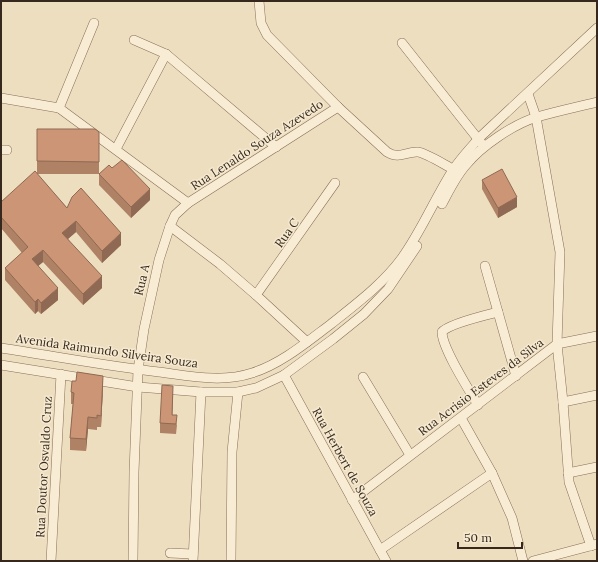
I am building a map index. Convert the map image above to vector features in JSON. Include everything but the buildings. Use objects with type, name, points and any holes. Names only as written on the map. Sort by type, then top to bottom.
[{"type":"street","points":[[259,1],[261,23],[267,35],[338,107],[392,155],[399,156],[419,152],[456,172]]},
{"type":"street","points":[[59,108],[94,23]]},
{"type":"street","name":"Avenida Raimundo Silveira Souza","points":[[1,348],[138,370],[198,377],[238,377],[267,367],[307,342],[368,293],[392,270],[416,238],[478,139],[510,111],[597,28]]},
{"type":"street","points":[[134,40],[166,54],[276,147]]},
{"type":"street","points":[[402,42],[485,147]]},
{"type":"street","points":[[116,148],[166,54]]},
{"type":"street","name":"Rua Acrisio Esteves da Silva","points":[[352,500],[557,344],[560,252],[536,117],[528,94]]},
{"type":"street","points":[[1,98],[59,108],[116,148],[188,203]]},
{"type":"street","name":"Avenida Raimundo Silveira Souza","points":[[1,365],[138,387],[201,392],[238,392],[268,383],[284,375],[333,339],[378,301],[400,274],[411,256],[456,172],[485,147],[501,135],[536,117],[597,102]]},
{"type":"street","name":"Rua Lenaldo Souza Azevedo","points":[[188,203],[338,107]]},
{"type":"street","points":[[510,111],[520,125]]},
{"type":"street","name":"Rua C","points":[[256,295],[335,183]]},
{"type":"street","name":"Rua A","points":[[133,561],[134,472],[138,370],[150,299],[159,260],[175,215],[188,203]]},
{"type":"street","points":[[170,226],[220,264],[307,342]]},
{"type":"street","points":[[485,266],[516,376]]},
{"type":"street","points":[[478,405],[447,350],[441,334],[443,330],[455,325],[498,312]]},
{"type":"street","points":[[533,561],[594,545],[569,482],[557,344],[597,336]]},
{"type":"street","name":"Rua Doutor Osvaldo Cruz","points":[[51,561],[61,374]]},
{"type":"street","name":"Rua Herbert de Souza","points":[[284,375],[386,561]]},
{"type":"street","points":[[363,377],[410,455]]},
{"type":"street","points":[[170,553],[193,558],[201,392]]},
{"type":"street","points":[[231,561],[232,452],[238,392]]},
{"type":"street","points":[[563,402],[597,395]]},
{"type":"street","points":[[461,418],[492,473],[512,518],[523,561]]},
{"type":"street","points":[[568,473],[597,467]]},
{"type":"street","points":[[380,550],[492,473]]}]
